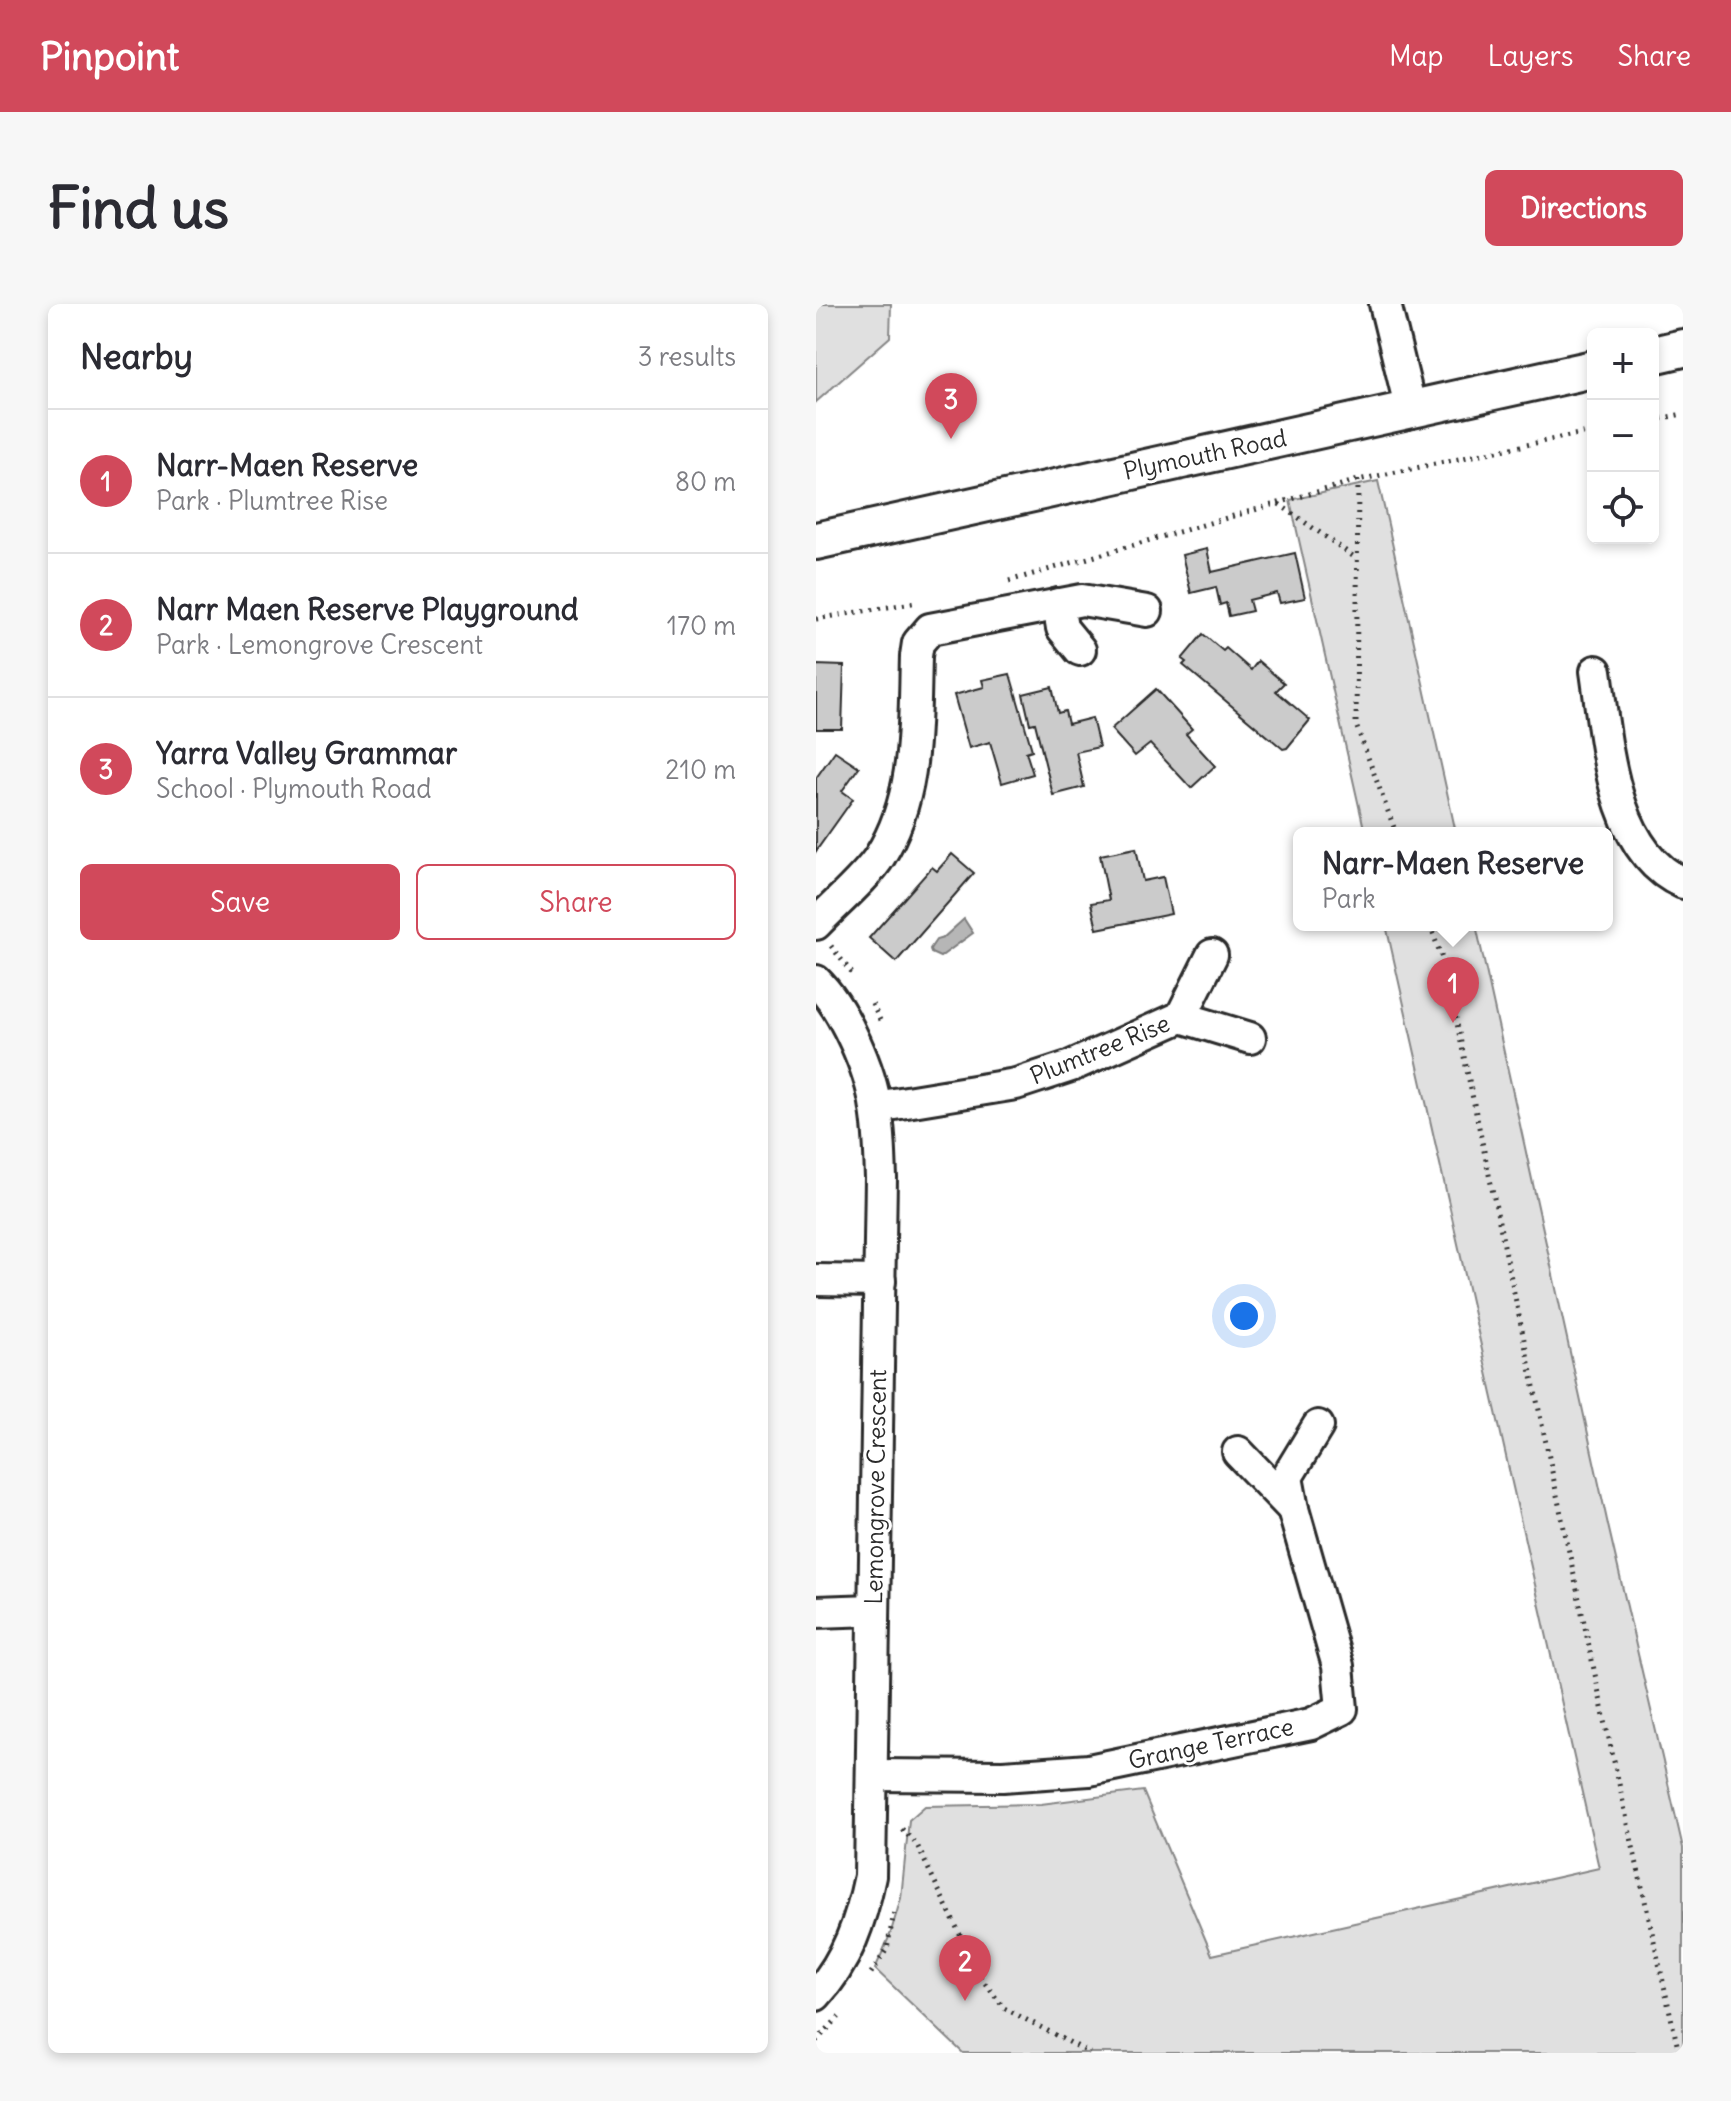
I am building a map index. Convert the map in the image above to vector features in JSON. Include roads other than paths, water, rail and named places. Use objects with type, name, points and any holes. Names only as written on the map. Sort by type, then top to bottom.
[{"type":"main road","points":[[1659,354],[1683,348]]},
{"type":"main road","name":"Plymouth Road","points":[[816,541],[1587,370]]},
{"type":"street","points":[[1385,304],[1411,410]]},
{"type":"street","points":[[816,924],[880,857],[907,796],[914,747],[918,643],[930,629],[1082,600],[1147,611]]},
{"type":"street","points":[[1058,604],[1062,628],[1080,650]]},
{"type":"street","points":[[1596,671],[1612,782],[1633,837],[1668,877],[1683,883]]},
{"type":"street","name":"Plumtree Rise","points":[[876,1107],[1016,1084],[1071,1066],[1181,1017],[1212,955]]},
{"type":"street","name":"Lemongrove Crescent","points":[[816,981],[827,991],[855,1039],[876,1107],[881,1178],[870,1876],[864,1907],[853,1936],[839,1964],[816,1995]]},
{"type":"street","name":"Plumtree Rise","points":[[1181,1017],[1250,1038]]},
{"type":"street","points":[[816,1280],[880,1281]]},
{"type":"street","name":"Grange Terrace","points":[[872,1775],[1003,1776],[1089,1770],[1311,1724],[1342,1709],[1338,1666],[1293,1509],[1287,1477],[1318,1426]]},
{"type":"street","name":"Grange Terrace","points":[[1238,1452],[1293,1509]]},
{"type":"street","points":[[816,1612],[874,1610]]},
{"type":"place","name":"Yarra Valley Grammar","points":[[951,439]]},
{"type":"place","name":"Narr-Maen Reserve","points":[[1453,1023]]},
{"type":"place","name":"Narr Maen Reserve Playground","points":[[965,2001]]}]
